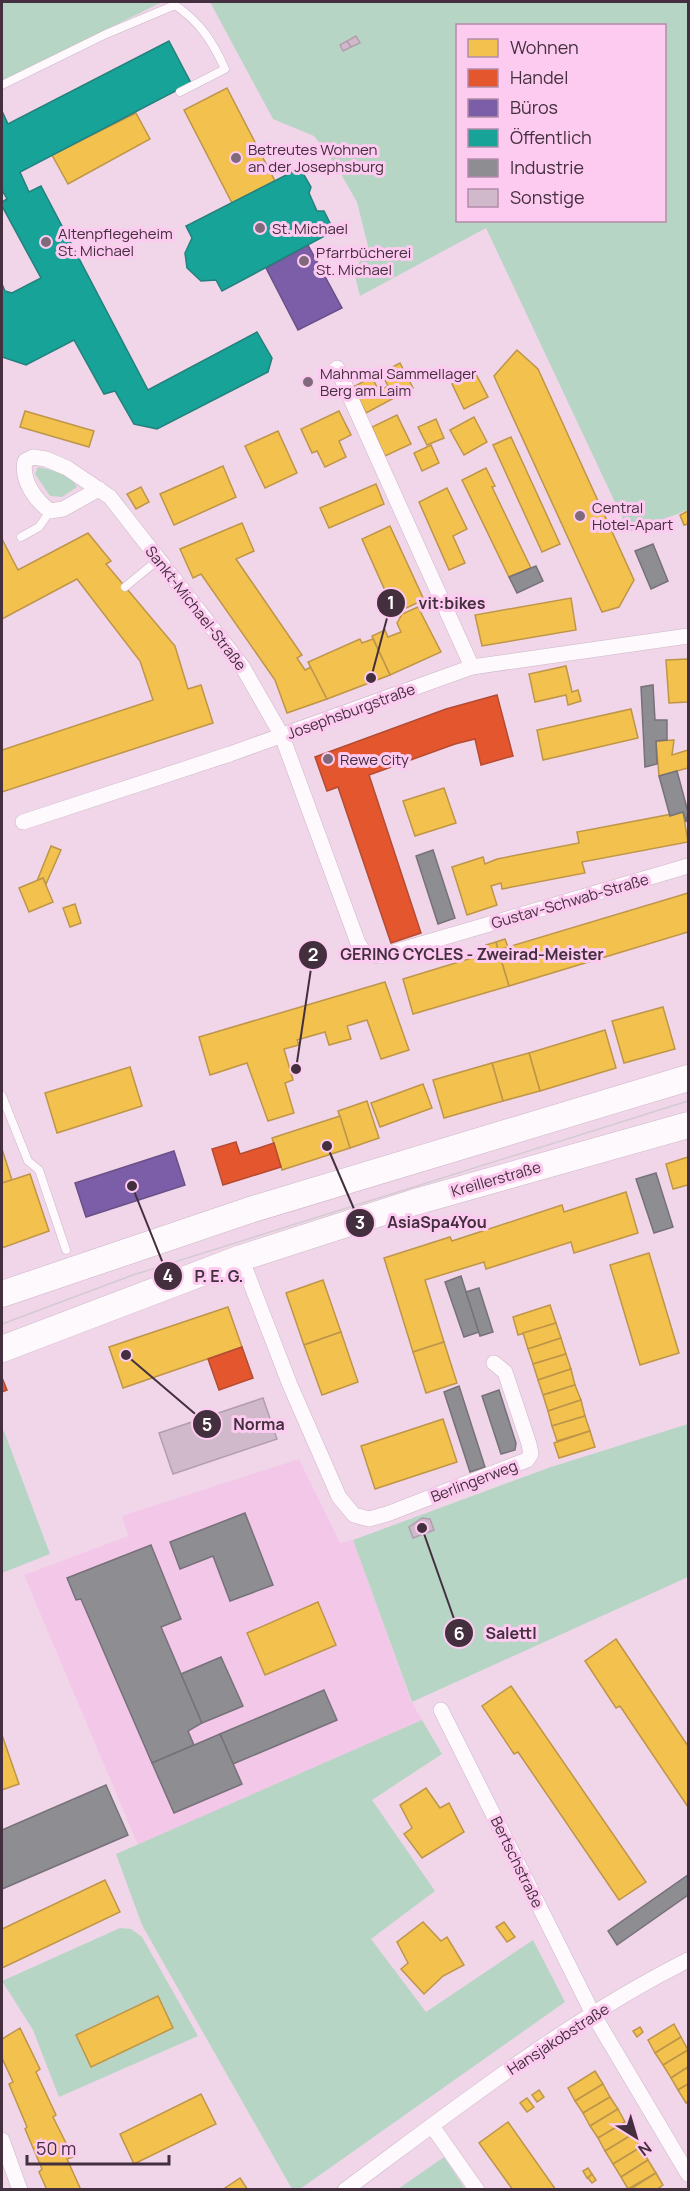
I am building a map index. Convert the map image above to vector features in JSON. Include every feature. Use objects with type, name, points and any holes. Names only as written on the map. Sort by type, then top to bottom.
[{"type":"main road","points":[[2,1294],[250,1210],[688,1078]]},
{"type":"main road","name":"Kreillerstraße","points":[[2,1349],[241,1258],[415,1202],[688,1125]]},
{"type":"street","points":[[337,368],[472,667]]},
{"type":"street","name":"Sankt-Michael-Straße","points":[[50,511],[40,504],[23,472],[25,461],[33,457],[46,459],[67,468],[110,497],[242,666],[282,736]]},
{"type":"street","points":[[50,511],[63,509],[99,489]]},
{"type":"street","name":"Josephsburgstraße","points":[[23,822],[282,736],[472,667],[688,636]]},
{"type":"street","name":"Gustav-Schwab-Straße","points":[[282,736],[358,943],[365,954],[380,956],[688,866]]},
{"type":"street","name":"Berlingerweg","points":[[241,1258],[290,1384],[339,1497],[354,1515],[369,1519],[387,1514],[527,1460],[531,1454],[530,1444],[505,1372],[494,1363]]},
{"type":"street","name":"Bertschstraße","points":[[441,1710],[593,2014],[688,2174]]},
{"type":"street","name":"Hansjakobstraße","points":[[345,2190],[432,2126],[593,2014],[688,1960]]},
{"type":"street","points":[[432,2126],[477,2190]]},
{"type":"street","points":[[2,2140],[20,2190]]},
{"type":"lane","points":[[2,85],[106,34],[176,5],[192,16],[212,41],[225,69],[180,92]]},
{"type":"lane","points":[[21,537],[39,527],[50,511]]},
{"type":"lane","points":[[124,587],[159,559]]},
{"type":"lane","points":[[2,1096],[28,1161],[39,1170],[66,1250]]},
{"type":"shaded area","points":[[299,1459],[340,1543],[353,1540],[411,1701],[422,1720],[138,1845],[24,1575],[128,1536],[122,1516]]},
{"type":"green space","points":[[2,2],[162,2],[2,81]]},
{"type":"green space","points":[[210,2],[688,2],[688,510],[629,532],[486,228],[360,296],[354,272],[368,246],[357,202],[337,167],[314,136],[273,119]]},
{"type":"green space","points":[[38,467],[65,475],[77,487],[62,497],[50,496],[35,474]]},
{"type":"green space","points":[[688,1424],[688,1577],[412,1702],[353,1540],[551,1467]]},
{"type":"green space","points":[[4,1431],[50,1554],[2,1573],[2,1432]]},
{"type":"green space","points":[[422,1720],[442,1754],[372,1800],[435,1891],[371,1939],[426,2012],[533,1940],[565,2002],[300,2189],[292,2189],[142,1925],[116,1854]]},
{"type":"green space","points":[[120,1928],[131,1929],[142,1937],[198,2036],[59,2097],[33,2030],[2,1981]]},
{"type":"green space","points":[[444,2157],[465,2189],[398,2189]]},
{"type":"building: Wohnen","name":"Betreutes Wohnen an der Josephsburg","points":[[227,88],[275,181],[232,203],[184,110]]},
{"type":"building: Wohnen","points":[[136,113],[150,139],[68,184],[52,155]]},
{"type":"building: Wohnen","points":[[517,350],[538,369],[634,580],[619,607],[602,612],[494,376]]},
{"type":"building: Wohnen","points":[[400,363],[413,388],[366,413],[353,387],[372,377],[379,391],[388,386],[381,373]]},
{"type":"building: Wohnen","points":[[475,372],[488,397],[464,409],[452,384]]},
{"type":"building: Wohnen","points":[[25,411],[94,431],[89,447],[20,427]]},
{"type":"building: Wohnen","points":[[339,411],[351,435],[339,441],[346,457],[325,467],[317,451],[312,453],[301,429]]},
{"type":"building: Wohnen","points":[[397,415],[411,444],[385,456],[372,427]]},
{"type":"building: Wohnen","points":[[474,417],[487,442],[464,455],[450,430]]},
{"type":"building: Wohnen","points":[[436,419],[444,438],[427,445],[418,427]]},
{"type":"building: Wohnen","points":[[278,431],[297,473],[265,488],[245,446]]},
{"type":"building: Wohnen","points":[[511,437],[560,544],[542,552],[493,445]]},
{"type":"building: Wohnen","points":[[431,445],[439,463],[422,471],[414,453]]},
{"type":"building: Wohnen","points":[[223,466],[236,497],[174,525],[160,494]]},
{"type":"building: Wohnen","points":[[486,468],[495,486],[492,487],[531,568],[509,577],[462,480]]},
{"type":"building: Wohnen","points":[[376,484],[384,504],[329,528],[320,508]]},
{"type":"building: Wohnen","points":[[141,487],[149,502],[136,509],[127,494]]},
{"type":"building: Wohnen","points":[[447,488],[467,529],[453,536],[465,563],[449,570],[419,502]]},
{"type":"building: Wohnen","points":[[688,511],[688,524],[684,525],[680,515]]},
{"type":"building: Wohnen","points":[[242,523],[254,551],[236,559],[302,655],[297,658],[305,670],[311,667],[327,699],[287,713],[275,680],[201,574],[193,578],[180,549]]},
{"type":"building: Wohnen","points":[[390,526],[424,600],[395,613],[362,539]]},
{"type":"building: Wohnen","points":[[88,533],[111,561],[106,564],[175,646],[188,689],[201,685],[213,723],[2,792],[2,750],[153,700],[140,661],[77,579],[2,619],[2,539],[18,570]]},
{"type":"building: Wohnen","points":[[571,598],[576,630],[482,646],[475,615]]},
{"type":"building: Wohnen","points":[[418,607],[441,652],[390,675],[372,636],[385,630],[388,637],[401,632],[397,623],[402,614]]},
{"type":"building: Wohnen","points":[[360,639],[362,643],[373,639],[390,675],[327,699],[308,662]]},
{"type":"building: Wohnen","points":[[688,659],[688,702],[669,703],[666,660]]},
{"type":"building: Wohnen","points":[[566,666],[572,692],[578,690],[581,701],[568,705],[566,695],[535,702],[529,674]]},
{"type":"building: Wohnen","points":[[631,709],[638,738],[543,760],[537,730]]},
{"type":"building: Wohnen","points":[[674,740],[672,755],[688,750],[688,768],[659,776],[656,741]]},
{"type":"building: Wohnen","points":[[444,788],[456,823],[415,836],[403,801]]},
{"type":"building: Wohnen","points":[[683,812],[688,842],[582,862],[585,873],[502,889],[501,883],[491,886],[497,905],[467,915],[452,867],[483,857],[485,864],[497,859],[579,843],[577,832]]},
{"type":"building: Wohnen","points":[[51,846],[61,850],[46,884],[43,878],[37,881]]},
{"type":"building: Wohnen","points":[[43,878],[53,902],[29,912],[19,888]]},
{"type":"building: Wohnen","points":[[688,893],[688,932],[509,986],[498,950]]},
{"type":"building: Wohnen","points":[[75,904],[81,923],[70,927],[63,908]]},
{"type":"building: Wohnen","points":[[505,939],[508,947],[498,950],[496,942]]},
{"type":"building: Wohnen","points":[[496,942],[498,950],[489,953],[486,945]]},
{"type":"building: Wohnen","points":[[498,950],[509,986],[413,1014],[403,979]]},
{"type":"building: Wohnen","points":[[385,982],[409,1050],[381,1059],[367,1020],[347,1026],[351,1039],[329,1045],[325,1032],[297,1040],[299,1045],[284,1049],[293,1080],[285,1083],[294,1113],[268,1121],[247,1063],[210,1075],[199,1037]]},
{"type":"building: Wohnen","points":[[663,1007],[675,1049],[624,1063],[612,1021]]},
{"type":"building: Wohnen","points":[[605,1030],[616,1068],[540,1091],[529,1053]]},
{"type":"building: Wohnen","points":[[529,1053],[540,1091],[503,1101],[492,1063]]},
{"type":"building: Wohnen","points":[[492,1063],[503,1101],[444,1118],[433,1080]]},
{"type":"building: Wohnen","points":[[130,1067],[142,1106],[57,1133],[45,1093]]},
{"type":"building: Wohnen","points":[[423,1084],[432,1108],[380,1127],[371,1103]]},
{"type":"building: Wohnen","points":[[367,1101],[379,1138],[350,1148],[338,1111]]},
{"type":"building: Wohnen","points":[[340,1116],[350,1148],[282,1170],[272,1138]]},
{"type":"building: Wohnen","points":[[2,1149],[12,1180],[2,1183]]},
{"type":"building: Wohnen","points":[[688,1157],[688,1185],[673,1189],[666,1164]]},
{"type":"building: Wohnen","points":[[30,1174],[49,1231],[2,1248],[2,1183]]},
{"type":"building: Wohnen","points":[[626,1192],[638,1233],[574,1253],[571,1242],[486,1269],[484,1262],[425,1280],[444,1342],[413,1352],[384,1258],[450,1237],[452,1241],[562,1205],[564,1212]]},
{"type":"building: Wohnen","points":[[649,1253],[679,1353],[640,1365],[610,1265]]},
{"type":"building: Wohnen","points":[[323,1280],[341,1332],[304,1345],[286,1293]]},
{"type":"building: Wohnen","points":[[550,1305],[556,1323],[518,1335],[513,1317]]},
{"type":"building: Wohnen","points":[[228,1307],[242,1347],[123,1388],[109,1347]]},
{"type":"building: Wohnen","points":[[556,1323],[561,1338],[528,1349],[523,1333]]},
{"type":"building: Wohnen","points":[[341,1332],[358,1382],[322,1395],[304,1345]]},
{"type":"building: Wohnen","points":[[561,1338],[566,1354],[533,1364],[528,1349]]},
{"type":"building: Wohnen","points":[[444,1342],[457,1383],[426,1393],[413,1352]]},
{"type":"building: Wohnen","points":[[566,1354],[571,1369],[538,1380],[533,1364]]},
{"type":"building: Wohnen","points":[[571,1369],[575,1385],[543,1395],[538,1380]]},
{"type":"building: Wohnen","points":[[575,1385],[581,1400],[548,1411],[543,1395]]},
{"type":"building: Wohnen","points":[[581,1400],[585,1416],[552,1426],[548,1411]]},
{"type":"building: Wohnen","points":[[585,1416],[590,1431],[557,1441],[552,1426]]},
{"type":"building: Wohnen","points":[[443,1419],[457,1462],[375,1489],[361,1446]]},
{"type":"building: Wohnen","points":[[590,1431],[595,1447],[559,1458],[554,1443]]},
{"type":"building: Wohnen","points":[[318,1602],[336,1645],[265,1675],[247,1633]]},
{"type":"building: Wohnen","points":[[616,1639],[688,1746],[688,1807],[620,1706],[616,1708],[585,1661]]},
{"type":"building: Wohnen","points":[[511,1686],[646,1882],[619,1900],[518,1752],[514,1754],[482,1706]]},
{"type":"building: Wohnen","points":[[2,1735],[19,1784],[2,1790]]},
{"type":"building: Wohnen","points":[[426,1788],[440,1808],[449,1803],[464,1832],[422,1858],[404,1834],[412,1828],[400,1805]]},
{"type":"building: Wohnen","points":[[105,1880],[120,1912],[2,1968],[2,1929]]},
{"type":"building: Wohnen","points":[[423,1922],[441,1941],[447,1937],[464,1965],[443,1976],[424,1994],[401,1969],[408,1963],[397,1942]]},
{"type":"building: Wohnen","points":[[504,1922],[515,1937],[507,1942],[496,1927]]},
{"type":"building: Wohnen","points":[[158,1996],[173,2028],[91,2067],[76,2035]]},
{"type":"building: Wohnen","points":[[674,2024],[681,2037],[655,2053],[648,2040]]},
{"type":"building: Wohnen","points":[[640,2027],[643,2032],[637,2037],[633,2031]]},
{"type":"building: Wohnen","points":[[20,2028],[40,2069],[36,2072],[56,2115],[53,2117],[73,2157],[67,2159],[81,2190],[47,2190],[39,2172],[42,2169],[25,2129],[27,2127],[9,2084],[13,2082],[2,2058],[2,2039]]},
{"type":"building: Wohnen","points":[[681,2037],[688,2050],[663,2065],[655,2053]]},
{"type":"building: Wohnen","points":[[688,2050],[688,2067],[671,2078],[663,2065]]},
{"type":"building: Wohnen","points":[[688,2067],[688,2084],[678,2090],[671,2078]]},
{"type":"building: Wohnen","points":[[595,2071],[603,2084],[575,2101],[568,2088]]},
{"type":"building: Wohnen","points":[[603,2084],[610,2097],[583,2113],[575,2101]]},
{"type":"building: Wohnen","points":[[688,2084],[688,2102],[686,2103],[678,2090]]},
{"type":"building: Wohnen","points":[[539,2090],[544,2097],[537,2102],[532,2095]]},
{"type":"building: Wohnen","points":[[201,2094],[216,2124],[134,2164],[120,2134]]},
{"type":"building: Wohnen","points":[[610,2097],[618,2109],[590,2126],[583,2113]]},
{"type":"building: Wohnen","points":[[527,2098],[534,2107],[527,2112],[520,2103]]},
{"type":"building: Wohnen","points":[[618,2109],[625,2122],[598,2138],[590,2126]]},
{"type":"building: Wohnen","points":[[508,2122],[556,2190],[513,2190],[479,2143]]},
{"type":"building: Wohnen","points":[[625,2122],[633,2134],[605,2151],[598,2138]]},
{"type":"building: Wohnen","points":[[633,2134],[641,2147],[613,2164],[605,2151]]},
{"type":"building: Wohnen","points":[[641,2147],[648,2160],[621,2177],[613,2164]]},
{"type":"building: Wohnen","points":[[648,2160],[656,2173],[628,2189],[621,2177]]},
{"type":"building: Wohnen","points":[[588,2168],[592,2174],[587,2178],[583,2171]]},
{"type":"building: Wohnen","points":[[656,2173],[663,2185],[656,2190],[629,2190]]},
{"type":"building: Wohnen","points":[[592,2174],[596,2180],[592,2183],[588,2178]]},
{"type":"building: Wohnen","points":[[240,2178],[248,2190],[222,2190]]},
{"type":"building: Handel","points":[[497,695],[513,756],[481,765],[475,739],[369,775],[421,933],[391,943],[338,787],[327,791],[315,757],[446,709]]},
{"type":"building: Handel","points":[[236,1142],[240,1154],[274,1143],[281,1167],[223,1185],[212,1149]]},
{"type":"building: Handel","points":[[242,1347],[253,1378],[219,1390],[208,1359]]},
{"type":"building: Handel","points":[[2,1381],[7,1390],[2,1392]]},
{"type":"building: Büros","points":[[308,245],[342,308],[298,330],[266,268]]},
{"type":"building: Büros","points":[[174,1151],[185,1185],[86,1217],[75,1183]]},
{"type":"building: Öffentlich","name":"Altenpflegeheim St. Michael","points":[[169,41],[191,83],[20,172],[29,192],[41,186],[148,390],[257,332],[272,358],[268,372],[157,429],[134,424],[115,391],[104,394],[74,340],[26,365],[2,357],[2,284],[5,291],[12,293],[41,278],[2,206],[2,202],[7,199],[2,190],[2,111],[8,124]]},
{"type":"building: Öffentlich","name":"St. Michael","points":[[300,168],[311,187],[309,193],[317,211],[324,211],[334,231],[222,291],[216,280],[201,281],[187,268],[185,253],[192,238],[186,226]]},
{"type":"building: Industrie","points":[[653,544],[668,581],[651,589],[635,551]]},
{"type":"building: Industrie","points":[[536,566],[543,581],[517,593],[509,577]]},
{"type":"building: Industrie","points":[[653,685],[655,720],[667,720],[667,740],[656,741],[657,764],[645,767],[641,687]]},
{"type":"building: Industrie","points":[[677,771],[688,812],[686,822],[683,812],[670,816],[659,776]]},
{"type":"building: Industrie","points":[[433,850],[455,918],[438,924],[416,856]]},
{"type":"building: Industrie","points":[[656,1173],[673,1227],[654,1233],[636,1179]]},
{"type":"building: Industrie","points":[[461,1276],[479,1332],[464,1337],[445,1282]]},
{"type":"building: Industrie","points":[[479,1288],[493,1332],[480,1336],[466,1292]]},
{"type":"building: Industrie","points":[[459,1386],[485,1467],[470,1472],[444,1392]]},
{"type":"building: Industrie","points":[[499,1390],[516,1443],[515,1450],[501,1454],[482,1396]]},
{"type":"building: Industrie","points":[[245,1513],[273,1585],[230,1601],[213,1556],[180,1569],[170,1542]]},
{"type":"building: Industrie","points":[[151,1545],[181,1619],[161,1627],[202,1723],[188,1731],[194,1745],[152,1763],[81,1599],[76,1600],[67,1578]]},
{"type":"building: Industrie","points":[[221,1657],[243,1706],[202,1723],[181,1674]]},
{"type":"building: Industrie","points":[[324,1690],[337,1720],[233,1764],[220,1734]]},
{"type":"building: Industrie","points":[[220,1734],[242,1784],[174,1813],[152,1763]]},
{"type":"building: Industrie","points":[[106,1785],[128,1835],[2,1889],[2,1830]]},
{"type":"building: Industrie","points":[[688,1875],[688,1895],[617,1945],[608,1931]]},
{"type":"building: Sonstige","points":[[356,36],[360,43],[351,47],[347,41]]},
{"type":"building: Sonstige","points":[[347,41],[351,47],[343,51],[340,45]]},
{"type":"building: Sonstige","points":[[263,1398],[277,1439],[173,1474],[159,1433]]},
{"type":"building: Sonstige","points":[[422,1518],[430,1519],[434,1530],[413,1538],[409,1527]]},
{"type":"tram line","points":[[2,1324],[133,1275],[688,1101]]},
{"type":"place","name":"Betreutes Wohnen an der Josephsburg","points":[[236,158]]},
{"type":"place","name":"St. Michael","points":[[260,228]]},
{"type":"place","name":"Altenpflegeheim St. Michael","points":[[46,242]]},
{"type":"place","name":"Pfarrbücherei St. Michael","points":[[304,261]]},
{"type":"place","name":"Mahnmal Sammellager Berg am Laim","points":[[308,382]]},
{"type":"place","name":"Central Hotel-Apart","points":[[580,516]]},
{"type":"place","name":"vit:bikes","points":[[371,678]]},
{"type":"place","name":"Rewe City","points":[[328,759]]},
{"type":"place","name":"GERING CYCLES - Zweirad-Meister","points":[[296,1069]]},
{"type":"place","name":"AsiaSpa4You","points":[[327,1146]]},
{"type":"place","name":"P. E. G.","points":[[132,1186]]},
{"type":"place","name":"Norma","points":[[126,1355]]},
{"type":"place","name":"Salettl","points":[[422,1528]]}]
